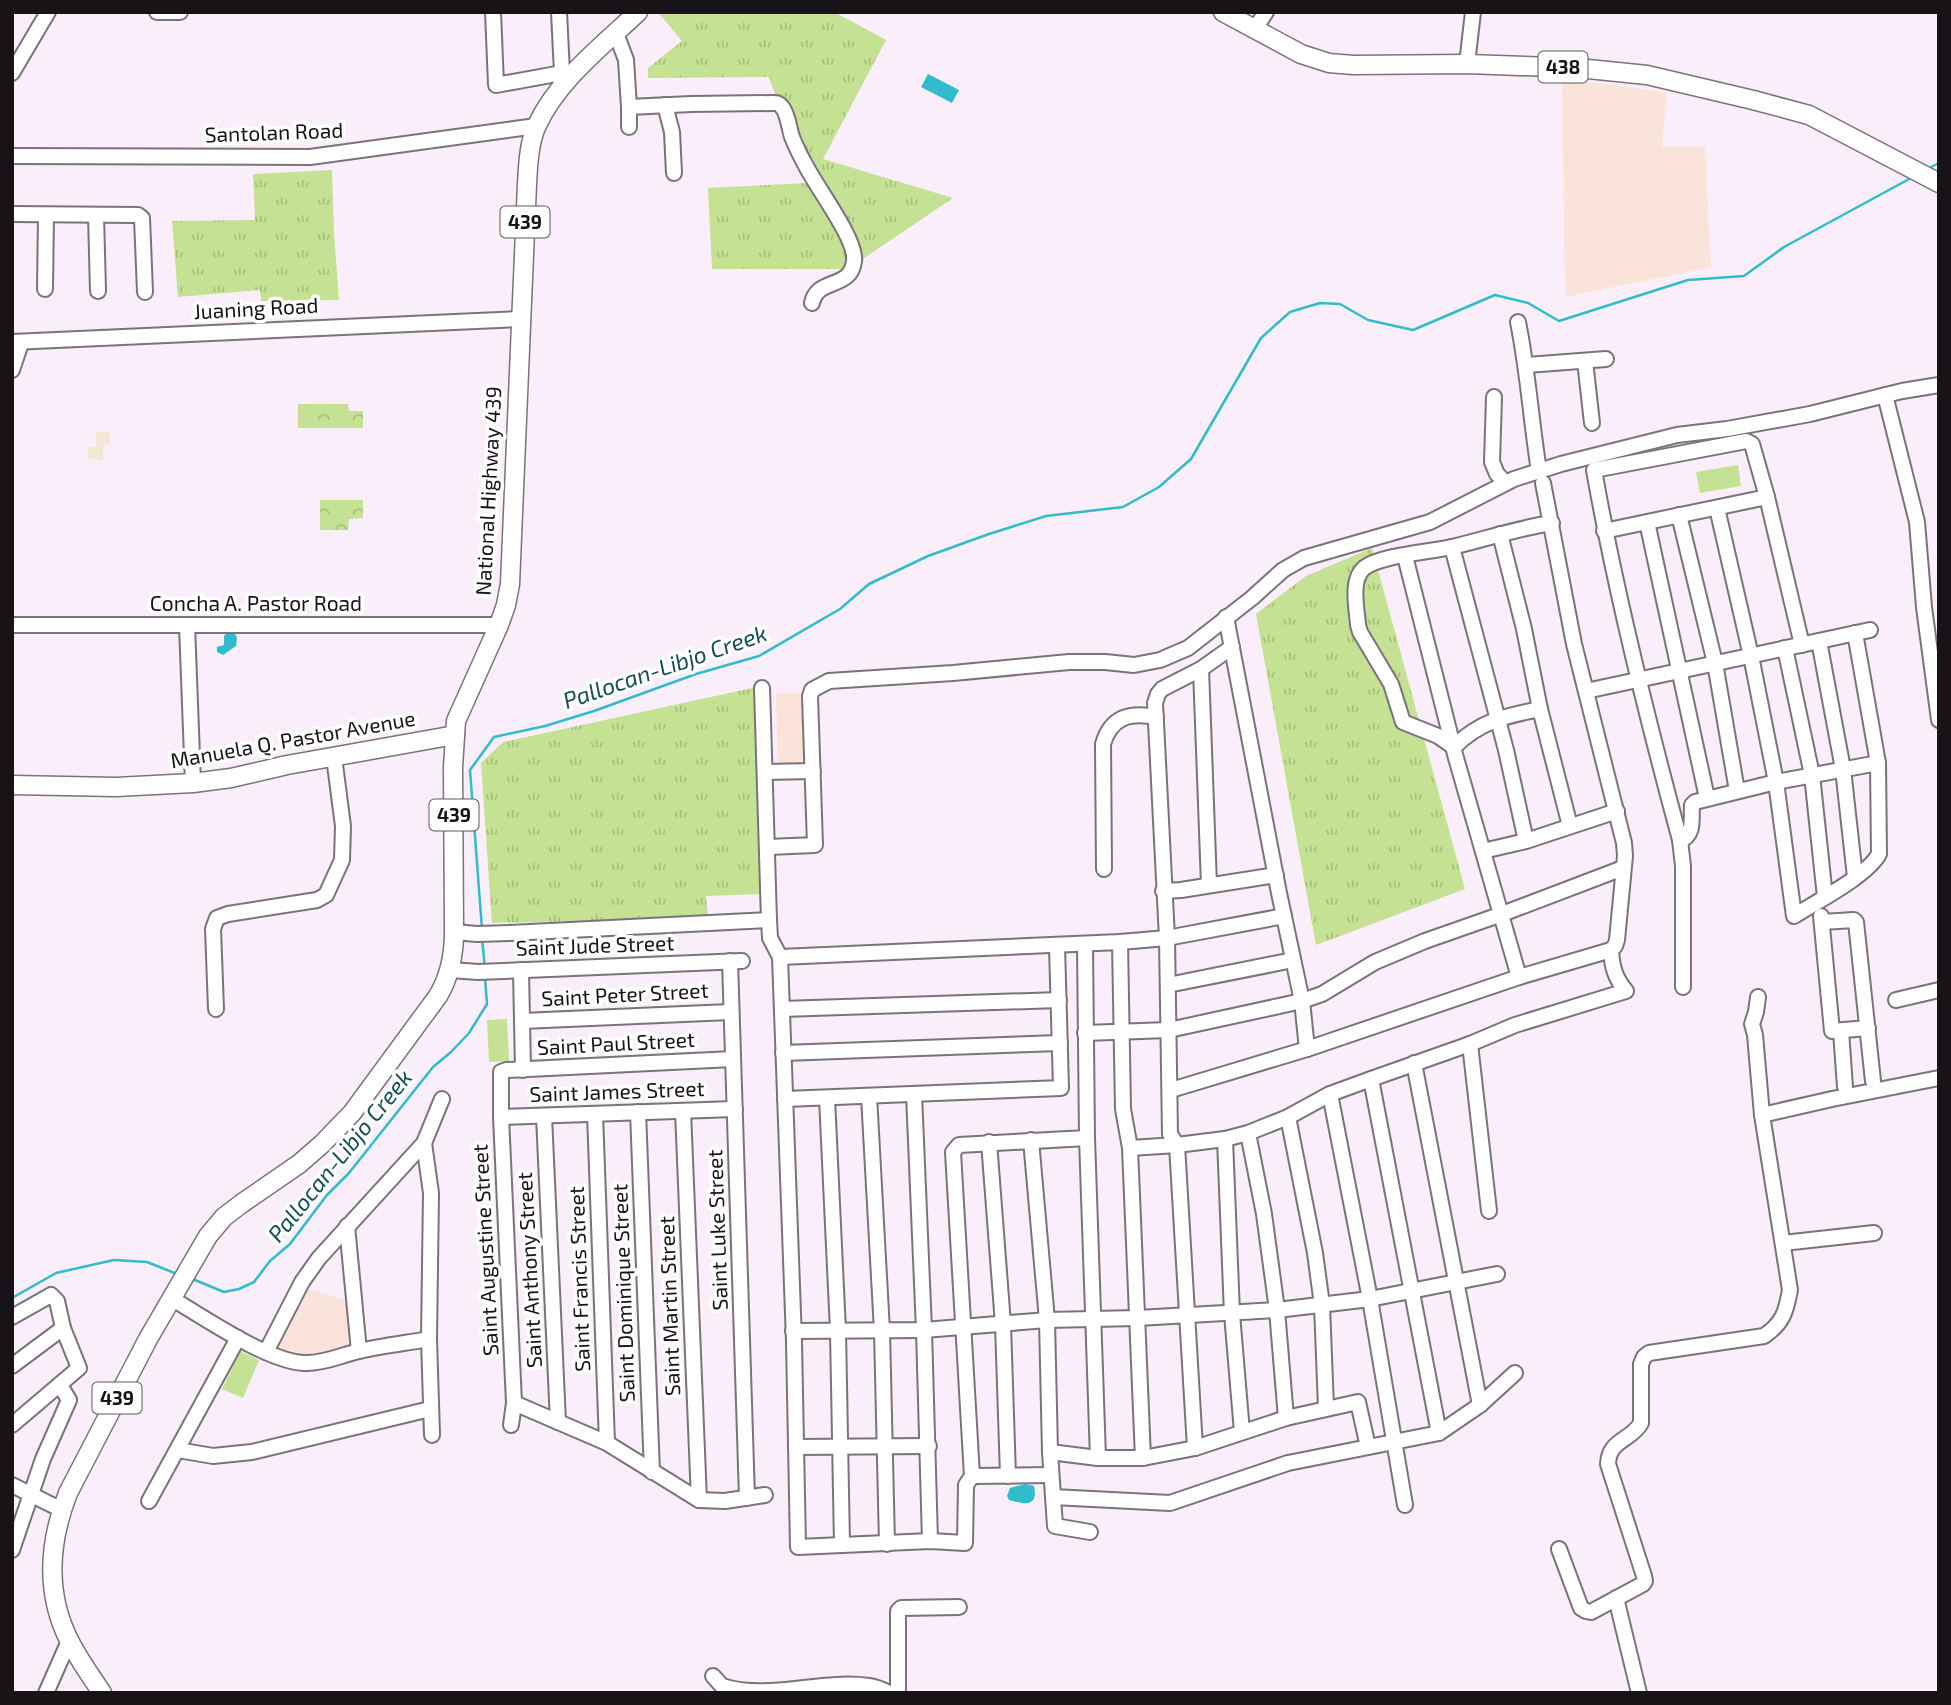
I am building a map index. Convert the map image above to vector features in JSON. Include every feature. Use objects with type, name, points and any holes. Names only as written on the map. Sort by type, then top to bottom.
[{"type":"main road","name":"National Highway 439","points":[[102,1693],[69,1641],[54,1597],[52,1572],[53,1549],[62,1510],[102,1426],[208,1236],[224,1217],[299,1164],[352,1114],[438,996],[450,970],[454,953],[453,767],[456,721],[499,625],[510,584],[528,166],[536,126],[567,74],[637,12]]},
{"type":"main road","name":"438","points":[[1223,12],[1301,54],[1329,63],[1578,68],[1647,75],[1788,108],[1809,115],[1934,181]]},
{"type":"main road","name":"Manuela Q. Pastor Avenue","points":[[12,785],[116,787],[193,783],[455,735]]},
{"type":"street","points":[[12,73],[48,12]]},
{"type":"street","points":[[157,12],[180,12]]},
{"type":"street","points":[[493,12],[496,85],[567,74],[559,12]]},
{"type":"street","points":[[1254,30],[1266,12]]},
{"type":"street","points":[[1467,64],[1473,12]]},
{"type":"street","points":[[616,33],[626,60],[629,127]]},
{"type":"street","points":[[629,107],[773,103],[783,107],[792,137],[804,163],[845,232],[855,257],[853,270],[846,279],[820,288],[812,303]]},
{"type":"street","points":[[665,105],[673,132],[674,173]]},
{"type":"street","name":"Santolan Road","points":[[12,156],[310,157],[536,126]]},
{"type":"street","points":[[12,214],[138,215],[142,218],[145,292]]},
{"type":"street","points":[[45,289],[46,215]]},
{"type":"street","points":[[96,215],[98,291]]},
{"type":"street","name":"Juaning Road","points":[[12,370],[17,343],[521,319]]},
{"type":"street","points":[[1130,1148],[1225,1139],[1248,1133],[1288,1117],[1330,1094],[1515,1025],[1626,992],[1617,980],[1612,966],[1611,950],[1617,940],[1624,843],[1574,644],[1541,477],[1527,365],[1518,323]]},
{"type":"street","points":[[1527,365],[1606,359]]},
{"type":"street","points":[[1585,361],[1592,423]]},
{"type":"street","points":[[768,847],[815,845],[810,696],[812,690],[829,681],[1069,662],[1134,665],[1160,660],[1188,648],[1283,570],[1304,558],[1430,522],[1506,483],[1541,477],[1677,435],[1810,414],[1939,385]]},
{"type":"street","points":[[1885,395],[1917,522],[1924,607],[1939,720]]},
{"type":"street","points":[[1494,397],[1492,462],[1497,474],[1506,483]]},
{"type":"street","points":[[1683,988],[1683,866],[1680,840],[1637,680],[1604,531],[1594,470],[1746,441],[1752,444],[1802,645]]},
{"type":"street","points":[[1604,531],[1767,497]]},
{"type":"street","points":[[1717,508],[1776,782],[1794,916],[1855,877],[1879,854],[1878,763],[1855,633]]},
{"type":"street","points":[[1679,516],[1716,663],[1737,791]]},
{"type":"street","points":[[1647,522],[1707,798]]},
{"type":"street","points":[[1454,747],[1438,736],[1403,722],[1391,684],[1358,625],[1356,580],[1363,569],[1378,562],[1552,523]]},
{"type":"street","points":[[1500,534],[1570,826]]},
{"type":"street","points":[[1452,547],[1526,841]]},
{"type":"street","points":[[1405,556],[1454,747],[1519,977]]},
{"type":"street","points":[[1226,617],[1301,1000],[1307,1049]]},
{"type":"street","name":"Concha A. Pastor Road","points":[[12,625],[499,625]]},
{"type":"street","points":[[187,625],[193,783]]},
{"type":"street","points":[[1586,691],[1870,630]]},
{"type":"street","points":[[1819,641],[1843,769],[1855,877]]},
{"type":"street","points":[[1195,1448],[1177,1145],[1170,1134],[1167,938],[1155,703],[1162,689],[1201,669],[1232,647]]},
{"type":"street","points":[[1785,648],[1812,775],[1832,1031],[1868,1028]]},
{"type":"street","points":[[1201,669],[1209,885]]},
{"type":"street","points":[[762,688],[770,939],[780,957],[798,1547],[930,1541],[965,1543],[966,1485],[972,1476],[953,1152],[959,1145],[1087,1138]]},
{"type":"street","points":[[1454,747],[1479,726],[1540,709]]},
{"type":"street","points":[[1104,869],[1103,744],[1107,730],[1124,717],[1156,717]]},
{"type":"street","points":[[216,1009],[213,929],[217,918],[317,900],[326,895],[342,860],[343,825],[334,757]]},
{"type":"street","points":[[1680,840],[1690,834],[1692,805],[1707,798],[1878,763]]},
{"type":"street","points":[[765,772],[813,771]]},
{"type":"street","points":[[1483,851],[1526,841],[1617,811]]},
{"type":"street","points":[[1085,1033],[1169,1030],[1322,994],[1375,962],[1400,951],[1623,868]]},
{"type":"street","points":[[1163,891],[1276,875]]},
{"type":"street","points":[[780,957],[1085,945],[1167,938],[1284,916]]},
{"type":"street","points":[[454,932],[505,933],[769,920]]},
{"type":"street","points":[[1822,922],[1856,922],[1874,1081]]},
{"type":"street","points":[[1120,942],[1124,1110],[1130,1148],[1143,1458]]},
{"type":"street","points":[[1085,945],[1087,1138],[1098,1458]]},
{"type":"street","points":[[785,1099],[1061,1088],[1057,946]]},
{"type":"street","points":[[1171,1090],[1307,1049],[1519,977],[1611,950]]},
{"type":"street","points":[[1168,985],[1293,960]]},
{"type":"street","name":"Saint Jude Street","points":[[450,970],[478,972],[736,961]]},
{"type":"street","name":"Saint Luke Street","points":[[736,961],[730,1012],[747,1498]]},
{"type":"street","points":[[521,970],[523,1069]]},
{"type":"street","points":[[1896,1000],[1939,990]]},
{"type":"street","points":[[1559,1549],[1581,1608],[1586,1611],[1591,1612],[1643,1584],[1608,1464],[1609,1453],[1614,1446],[1639,1428],[1641,1423],[1641,1364],[1644,1357],[1649,1353],[1764,1336],[1778,1326],[1787,1307],[1790,1290],[1762,1115],[1752,1024],[1758,997]]},
{"type":"street","points":[[782,1009],[1059,1000]]},
{"type":"street","name":"Saint Peter Street","points":[[522,1021],[730,1012]]},
{"type":"street","points":[[1841,1031],[1845,1087]]},
{"type":"street","points":[[783,1053],[1060,1043]]},
{"type":"street","points":[[1470,1044],[1489,1211]]},
{"type":"street","name":"Saint Paul Street","points":[[501,1072],[733,1059]]},
{"type":"street","points":[[1414,1063],[1480,1405]]},
{"type":"street","name":"Saint Augustine Street","points":[[501,1072],[514,1403],[511,1425]]},
{"type":"street","points":[[1762,1115],[1939,1078]]},
{"type":"street","points":[[1371,1079],[1439,1433]]},
{"type":"street","points":[[914,1094],[925,1330],[930,1541]]},
{"type":"street","points":[[1330,1094],[1370,1299],[1405,1505]]},
{"type":"street","points":[[869,1096],[882,1331],[887,1544]]},
{"type":"street","points":[[827,1098],[838,1331],[842,1545]]},
{"type":"street","points":[[266,1352],[302,1282],[347,1226],[424,1143],[442,1100]]},
{"type":"street","name":"Saint James Street","points":[[501,1117],[735,1109]]},
{"type":"street","name":"Saint Martin Street","points":[[683,1111],[699,1500]]},
{"type":"street","name":"Saint Dominique Street","points":[[638,1112],[652,1472]]},
{"type":"street","name":"Saint Francis Street","points":[[595,1114],[607,1443]]},
{"type":"street","name":"Saint Anthony Street","points":[[544,1116],[558,1422]]},
{"type":"street","points":[[1288,1117],[1315,1253],[1322,1305],[1326,1408]]},
{"type":"street","points":[[1248,1133],[1264,1214],[1277,1310],[1286,1418]]},
{"type":"street","points":[[1225,1139],[1232,1314],[1242,1432]]},
{"type":"street","points":[[1031,1140],[1047,1320],[1050,1452],[1055,1526],[1090,1532]]},
{"type":"street","points":[[989,1142],[1003,1324],[1008,1476]]},
{"type":"street","points":[[424,1143],[431,1193],[429,1339],[432,1435]]},
{"type":"street","points":[[347,1226],[359,1351]]},
{"type":"street","points":[[1783,1243],[1874,1233]]},
{"type":"street","points":[[793,1331],[925,1330],[1047,1320],[1232,1314],[1370,1299],[1497,1274]]},
{"type":"street","points":[[174,1293],[238,1338],[295,1363],[323,1362],[359,1351],[429,1339]]},
{"type":"street","points":[[12,1317],[51,1295],[57,1301],[63,1328],[79,1368],[12,1425]]},
{"type":"street","points":[[12,1367],[63,1328]]},
{"type":"street","points":[[149,1501],[238,1338]]},
{"type":"street","points":[[1053,1497],[1170,1503],[1288,1463],[1439,1433],[1480,1405],[1515,1373]]},
{"type":"street","points":[[12,1550],[43,1459],[69,1400],[60,1385]]},
{"type":"street","points":[[1050,1452],[1098,1458],[1143,1458],[1195,1448],[1286,1418],[1358,1402],[1368,1447]]},
{"type":"street","points":[[514,1403],[607,1443],[699,1500],[725,1501],[765,1495]]},
{"type":"street","points":[[178,1450],[200,1455],[252,1451],[430,1409]]},
{"type":"street","points":[[796,1447],[929,1446]]},
{"type":"street","points":[[972,1476],[1051,1475]]},
{"type":"street","points":[[12,1485],[62,1510]]},
{"type":"street","points":[[1616,1598],[1639,1693]]},
{"type":"street","points":[[898,1693],[898,1611],[901,1608],[959,1607]]},
{"type":"street","points":[[46,1693],[69,1641]]},
{"type":"street","points":[[713,1676],[722,1686],[740,1690],[870,1686],[889,1693]]},
{"type":"shaded area","points":[[1562,81],[1609,84],[1667,93],[1662,147],[1705,147],[1711,267],[1565,297]]},
{"type":"shaded area","points":[[96,432],[110,432],[110,444],[103,445],[103,460],[88,458],[88,447],[96,447]]},
{"type":"shaded area","points":[[776,693],[808,693],[812,765],[778,767]]},
{"type":"shaded area","points":[[309,1289],[354,1303],[355,1343],[295,1359],[277,1350]]},
{"type":"green space","points":[[658,12],[834,12],[886,40],[823,159],[953,198],[848,269],[712,269],[708,188],[807,183],[769,77],[648,78],[648,68],[682,41]]},
{"type":"green space","points":[[332,170],[339,300],[261,301],[260,290],[178,297],[172,221],[255,220],[253,174]]},
{"type":"green space","points":[[298,404],[348,404],[349,411],[363,411],[363,428],[298,428]]},
{"type":"green space","points":[[1738,465],[1741,486],[1700,493],[1696,472]]},
{"type":"green space","points":[[320,500],[363,500],[363,518],[349,519],[348,530],[320,530]]},
{"type":"green space","points":[[1372,548],[1465,889],[1316,945],[1256,614],[1306,576]]},
{"type":"green space","points":[[757,687],[763,894],[706,896],[708,918],[492,923],[481,763],[503,742]]},
{"type":"green space","points":[[507,1019],[509,1061],[489,1062],[487,1020]]},
{"type":"green space","points":[[240,1351],[259,1360],[243,1398],[222,1389]]},
{"type":"water","points":[[928,74],[959,90],[952,103],[921,87]]},
{"type":"water","points":[[227,633],[235,634],[236,646],[223,655],[217,652],[217,647],[224,645],[224,636]]},
{"type":"water","points":[[1025,1484],[1034,1486],[1032,1501],[1024,1503],[1009,1500],[1007,1496],[1010,1488]]},
{"type":"waterway","name":"Pallocan-Libjo Creek","points":[[1929,168],[1939,163]]},
{"type":"waterway","name":"Pallocan-Libjo Creek","points":[[482,929],[470,770],[494,737],[545,726],[696,674],[759,656],[840,609],[869,584],[928,556],[1046,516],[1123,507],[1159,487],[1191,459],[1261,338],[1290,312],[1320,303],[1340,304],[1368,320],[1413,330],[1495,295],[1528,303],[1559,321],[1688,280],[1744,276],[1784,247],[1911,178]]},
{"type":"waterway","name":"Pallocan-Libjo Creek","points":[[482,939],[485,968]]},
{"type":"waterway","name":"Pallocan-Libjo Creek","points":[[190,1278],[224,1292],[254,1282],[270,1261],[290,1244],[433,1067],[469,1033],[487,1004],[485,978]]},
{"type":"waterway","name":"Pallocan-Libjo Creek","points":[[12,1298],[56,1273],[114,1260],[147,1262],[177,1274]]}]
